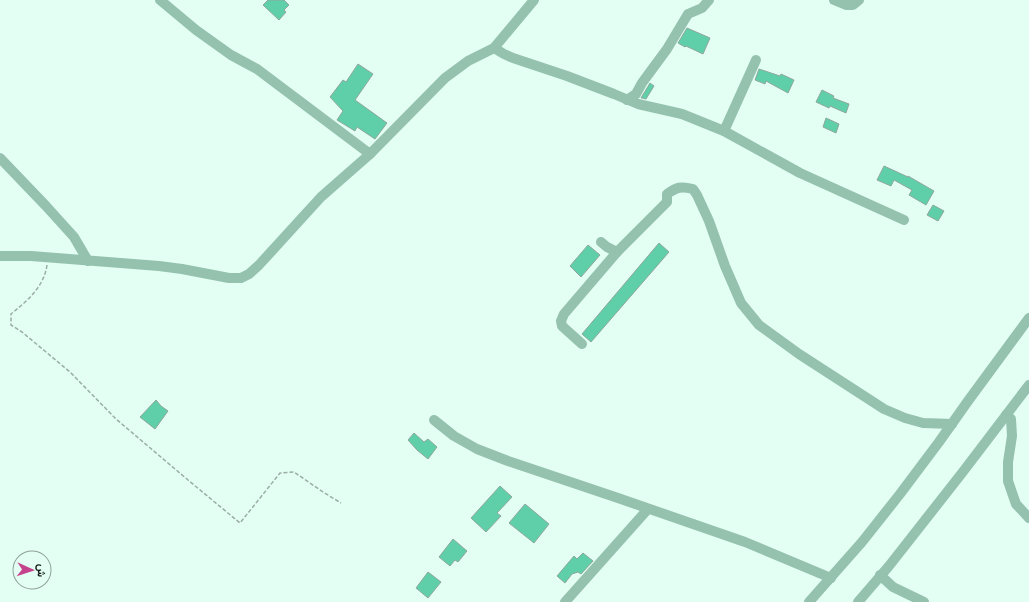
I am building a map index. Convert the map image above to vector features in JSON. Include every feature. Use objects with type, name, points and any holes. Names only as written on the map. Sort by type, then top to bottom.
[{"type":"street","points":[[160,0],[196,30],[231,55],[257,69],[370,154]]},
{"type":"street","points":[[0,256],[31,256],[159,266],[220,277],[241,278],[249,274],[259,265],[321,197],[370,154],[445,78],[468,61],[494,48],[534,0]]},
{"type":"street","points":[[627,100],[636,94],[642,82],[667,49],[688,14],[702,8],[709,0]]},
{"type":"street","points":[[834,0],[846,5],[853,5],[859,0]]},
{"type":"street","points":[[494,48],[513,58],[567,76],[638,104],[682,114],[724,131],[800,173],[904,220]]},
{"type":"street","points":[[724,131],[756,60]]},
{"type":"street","points":[[0,158],[74,237],[88,261]]},
{"type":"street","points":[[582,344],[562,326],[561,321],[564,314],[617,252],[667,202],[667,194],[679,187],[693,189],[698,195],[709,221],[725,266],[741,304],[759,325],[799,354],[884,409],[905,418],[923,423],[952,424]]},
{"type":"street","points":[[602,242],[607,247],[617,252]]},
{"type":"street","points":[[809,602],[862,542],[895,500],[1029,318]]},
{"type":"street","points":[[858,602],[889,566],[962,474],[1029,384]]},
{"type":"street","points":[[1006,415],[1011,419],[1012,436],[1008,462],[1008,481],[1016,504],[1029,518]]},
{"type":"street","points":[[434,420],[454,436],[477,449],[508,462],[745,542],[831,578]]},
{"type":"street","points":[[565,602],[648,509]]},
{"type":"street","points":[[880,576],[893,587],[924,602]]},
{"type":"path","points":[[48,258],[46,272],[38,288],[25,303],[11,314],[11,325],[22,332],[70,372],[116,419],[188,480],[240,522],[280,473],[294,472],[341,503]]},
{"type":"building","points":[[268,0],[284,0],[289,5],[284,10],[286,12],[279,20],[263,5]]},
{"type":"building","points":[[687,28],[710,38],[703,54],[678,43]]},
{"type":"building","points":[[358,64],[373,74],[355,100],[387,123],[375,139],[357,127],[355,131],[337,120],[343,111],[330,97],[343,80],[346,82]]},
{"type":"building","points":[[759,69],[780,76],[781,74],[794,80],[788,93],[766,81],[765,84],[755,80]]},
{"type":"building","points":[[650,83],[654,86],[646,99],[641,98]]},
{"type":"building","points":[[822,90],[834,96],[833,98],[849,104],[846,113],[816,102]]},
{"type":"building","points":[[826,118],[839,124],[836,133],[823,127]]},
{"type":"building","points":[[884,166],[908,176],[934,191],[926,205],[909,195],[912,190],[894,180],[891,186],[877,180]]},
{"type":"building","points":[[933,205],[944,211],[938,221],[927,215]]},
{"type":"building","points":[[659,243],[669,252],[591,342],[582,334]]},
{"type":"building","points":[[588,245],[600,255],[581,277],[570,266]]},
{"type":"building","points":[[156,400],[168,411],[155,429],[140,417]]},
{"type":"building","points":[[414,433],[424,442],[428,439],[437,447],[428,459],[408,440]]},
{"type":"building","points":[[500,486],[512,497],[497,513],[501,516],[486,532],[471,518]]},
{"type":"building","points":[[525,504],[549,524],[534,543],[509,523]]},
{"type":"building","points":[[453,539],[467,551],[458,562],[455,560],[450,566],[439,557]]},
{"type":"building","points":[[583,553],[593,561],[581,574],[578,572],[572,574],[565,583],[557,576],[574,556],[577,559]]},
{"type":"building","points":[[428,572],[441,582],[428,598],[416,588]]}]
